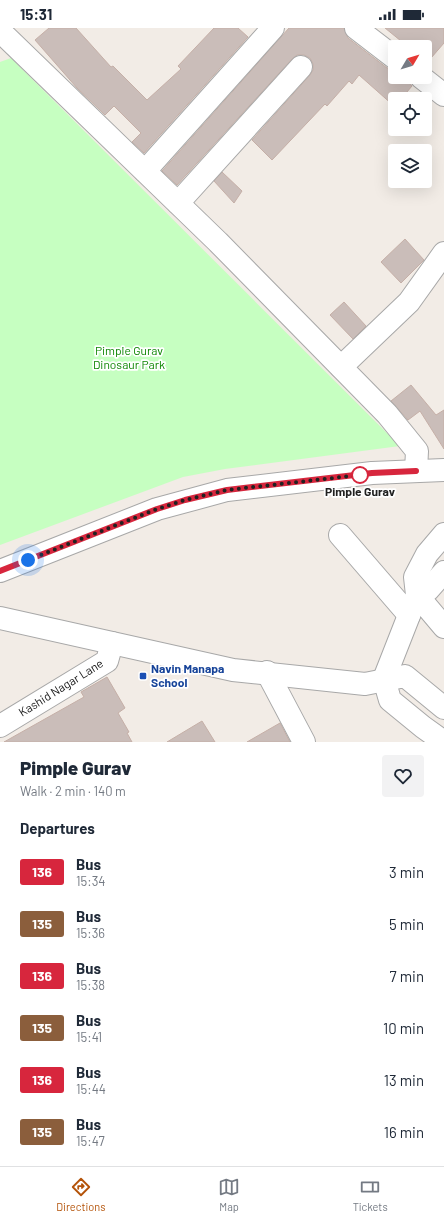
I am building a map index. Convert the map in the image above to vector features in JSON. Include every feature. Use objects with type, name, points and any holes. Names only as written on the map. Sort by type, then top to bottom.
[{"type":"street","points":[[356,28],[388,53]]},
{"type":"street","points":[[145,172],[271,29]]},
{"type":"street","points":[[5,35],[218,242],[387,414],[417,451],[416,471]]},
{"type":"street","points":[[178,203],[301,67]]},
{"type":"street","points":[[430,84],[444,95]]},
{"type":"street","points":[[341,367],[409,302],[444,253]]},
{"type":"street","points":[[0,571],[157,509],[185,500],[227,490],[372,473],[444,470]]},
{"type":"street","points":[[444,534],[427,554],[415,578],[417,595],[384,679],[390,700],[444,742]]},
{"type":"street","points":[[340,535],[409,615]]},
{"type":"street","points":[[417,595],[428,590],[444,572]]},
{"type":"street","points":[[417,595],[444,626]]},
{"type":"street","points":[[0,618],[233,670],[267,672],[365,684],[405,676],[444,708]]},
{"type":"street","name":"Kashid Nagar Lane","points":[[0,726],[107,661],[112,643]]},
{"type":"street","points":[[267,672],[304,742]]},
{"type":"street","points":[[0,732],[5,742]]},
{"type":"green space","name":"Pimple Gurav Dinosaur Park","points":[[11,58],[400,446],[225,469],[183,477],[0,545],[0,62]]},
{"type":"building","points":[[49,28],[76,28],[111,67],[113,66],[147,100],[181,69],[178,66],[214,28],[238,28],[248,37],[144,153],[132,142],[141,133],[114,106],[105,115],[77,88],[35,40]]},
{"type":"building","points":[[289,28],[344,28],[348,38],[388,68],[388,84],[410,84],[412,86],[407,92],[388,92],[388,101],[359,75],[352,84],[349,81],[327,106],[325,104],[272,160],[252,140],[313,70],[313,64],[310,58],[304,55],[297,55],[177,185],[162,171]]},
{"type":"building","points":[[385,28],[444,28],[444,43],[432,57],[432,40],[400,40]]},
{"type":"building","points":[[222,172],[242,191],[234,203],[214,181]]},
{"type":"building","points":[[405,239],[424,260],[401,283],[381,262]]},
{"type":"building","points":[[344,302],[366,326],[353,339],[330,315]]},
{"type":"building","points":[[411,385],[436,415],[444,410],[444,449],[420,411],[408,420],[391,401]]},
{"type":"building","points":[[107,677],[125,708],[118,713],[129,732],[127,733],[132,742],[4,742],[84,697],[81,692]]},
{"type":"building","points":[[202,721],[215,742],[167,742]]},
{"type":"building","points":[[280,723],[290,742],[247,742]]},
{"type":"bus line","name":"136","points":[[0,571],[157,509],[185,500],[227,490],[372,473],[416,471]]},
{"type":"place","name":"Pimple Gurav","points":[[360,475]]},
{"type":"place","name":"Navin Manapa School","points":[[143,676]]},
{"type":"route","points":[[28,560],[157,509],[185,500],[227,490],[360,475]]}]
